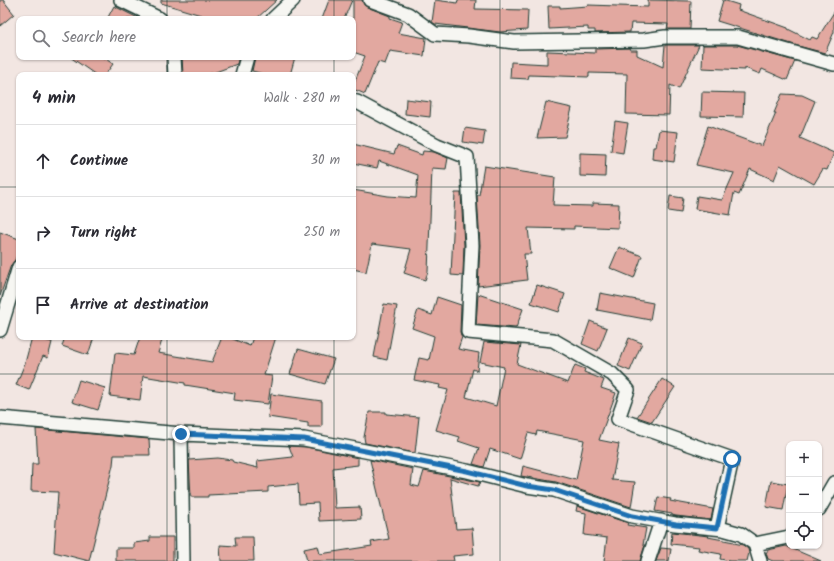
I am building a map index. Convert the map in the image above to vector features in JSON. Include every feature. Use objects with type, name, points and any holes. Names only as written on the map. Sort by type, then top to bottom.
[{"type":"street","points":[[121,0],[154,16]]},
{"type":"street","points":[[276,16],[293,0]]},
{"type":"street","points":[[370,0],[408,14],[435,34],[521,42],[644,40],[665,37],[738,37],[834,64]]},
{"type":"street","points":[[174,60],[175,72]]},
{"type":"street","points":[[243,72],[246,60]]},
{"type":"street","points":[[356,102],[438,145],[467,157],[472,246],[468,332],[553,340],[612,374],[628,390],[618,419],[732,459],[717,528]]},
{"type":"street","points":[[0,330],[16,277]]},
{"type":"street","points":[[0,418],[181,434],[304,439],[467,471],[527,486],[554,490],[632,516],[717,528],[741,534],[755,544],[760,561]]},
{"type":"street","points":[[181,434],[183,561]]},
{"type":"street","points":[[822,504],[834,483]]},
{"type":"street","points":[[648,561],[661,521]]},
{"type":"street","points":[[755,544],[786,538]]},
{"type":"building","points":[[0,0],[3,0],[14,14],[0,26]]},
{"type":"building","points":[[161,0],[277,0],[259,16],[202,16],[161,3]]},
{"type":"building","points":[[329,0],[352,0],[345,16],[323,16]]},
{"type":"building","points":[[353,0],[362,0],[364,5],[367,7],[402,22],[398,33],[426,38],[424,56],[390,51],[385,64],[378,62],[365,94],[356,90],[356,78],[365,56],[356,53],[356,16],[353,16]]},
{"type":"building","points":[[435,0],[457,3],[458,0],[476,0],[475,9],[528,10],[527,30],[500,32],[435,24],[432,22]]},
{"type":"building","points":[[648,0],[691,1],[690,29],[667,29],[668,24],[631,23],[630,32],[595,33],[595,30],[588,30],[588,27],[549,29],[548,6],[560,6],[560,8],[588,5],[648,7]]},
{"type":"building","points":[[723,0],[739,5],[738,10],[788,28],[810,40],[812,37],[817,39],[834,12],[834,32],[825,53],[798,46],[717,21]]},
{"type":"building","points":[[114,6],[134,16],[109,16]]},
{"type":"building","points":[[665,45],[699,45],[679,89],[670,85],[669,115],[626,114],[627,74],[589,73],[589,77],[529,75],[528,79],[510,78],[511,62],[547,64],[547,51],[595,53],[595,49],[630,48],[630,50],[637,50],[637,55],[663,67]]},
{"type":"building","points":[[703,45],[737,45],[795,61],[787,80],[762,69],[760,74],[745,68],[745,70],[702,68]]},
{"type":"building","points":[[74,60],[107,60],[113,64],[107,72],[92,72]]},
{"type":"building","points":[[182,60],[238,60],[237,64],[216,72],[183,72]]},
{"type":"building","points":[[254,60],[294,60],[291,72],[252,71]]},
{"type":"building","points":[[702,92],[744,93],[743,117],[701,116]]},
{"type":"building","points":[[782,94],[802,95],[815,101],[800,138],[834,153],[827,170],[823,169],[814,184],[780,165],[774,180],[750,169],[739,195],[734,193],[730,215],[695,209],[697,196],[722,200],[734,173],[696,165],[708,126],[762,146],[776,113],[774,113]]},
{"type":"building","points":[[406,99],[431,102],[430,117],[405,114]]},
{"type":"building","points":[[546,102],[572,108],[565,137],[537,138]]},
{"type":"building","points":[[615,121],[628,123],[623,153],[611,151]]},
{"type":"building","points":[[465,128],[485,131],[483,145],[463,142]]},
{"type":"building","points":[[659,130],[678,132],[674,162],[652,159],[653,147],[656,147]]},
{"type":"building","points":[[356,145],[394,154],[397,146],[422,155],[423,151],[434,152],[448,158],[446,169],[432,168],[428,272],[425,280],[404,273],[411,249],[372,244],[366,272],[356,270],[356,191],[388,196],[416,198],[418,175],[379,161],[377,168],[356,164]]},
{"type":"building","points":[[580,153],[606,154],[605,177],[580,176]]},
{"type":"building","points":[[484,166],[555,177],[553,205],[593,206],[593,203],[619,204],[618,228],[574,226],[574,229],[528,228],[531,254],[524,254],[527,280],[478,286],[480,245],[477,195],[479,195]]},
{"type":"building","points":[[455,193],[461,193],[464,245],[463,276],[451,275]]},
{"type":"building","points":[[670,196],[683,198],[681,213],[668,211]]},
{"type":"building","points":[[0,232],[16,238],[16,258],[11,265],[0,296]]},
{"type":"building","points":[[619,247],[642,256],[634,278],[610,268]]},
{"type":"building","points":[[537,285],[565,294],[559,312],[531,303]]},
{"type":"building","points":[[600,293],[653,303],[650,320],[597,310]]},
{"type":"building","points":[[478,294],[523,309],[516,328],[476,325]]},
{"type":"building","points":[[437,297],[461,305],[460,332],[462,337],[458,349],[479,353],[477,371],[473,369],[466,397],[496,406],[504,367],[480,362],[484,342],[521,345],[517,364],[568,383],[575,365],[585,369],[584,372],[604,380],[601,388],[616,393],[599,440],[619,444],[612,480],[635,482],[631,507],[556,482],[521,476],[523,466],[576,480],[584,440],[537,431],[536,435],[528,433],[520,459],[490,449],[484,467],[473,464],[479,448],[458,441],[460,437],[436,430],[448,390],[439,388],[440,385],[414,380],[419,358],[429,360],[434,336],[412,328],[418,310],[432,315]]},
{"type":"building","points":[[384,304],[397,306],[387,360],[374,357]]},
{"type":"building","points":[[590,321],[607,328],[598,351],[582,344]]},
{"type":"building","points":[[629,338],[642,343],[630,371],[618,366]]},
{"type":"building","points":[[31,340],[44,340],[52,342],[48,358],[43,356],[29,390],[16,385],[25,363]]},
{"type":"building","points":[[64,340],[93,340],[88,355],[62,346]]},
{"type":"building","points":[[139,340],[162,340],[158,353],[212,362],[221,340],[235,340],[250,346],[252,340],[275,340],[264,375],[272,376],[268,404],[234,400],[235,393],[185,385],[185,383],[143,376],[140,400],[110,396],[115,353],[134,355]]},
{"type":"building","points":[[298,349],[334,359],[325,384],[290,374]]},
{"type":"building","points":[[662,379],[675,387],[652,422],[637,417]]},
{"type":"building","points":[[79,380],[105,388],[98,410],[72,402]]},
{"type":"building","points":[[271,394],[322,401],[322,427],[308,427],[308,423],[268,417]]},
{"type":"building","points":[[369,412],[386,412],[386,414],[419,417],[415,453],[365,443],[364,437]]},
{"type":"building","points":[[36,429],[149,439],[150,455],[114,455],[113,465],[89,561],[54,552],[58,492],[31,491],[32,464],[38,464]]},
{"type":"building","points":[[289,446],[306,447],[358,458],[358,465],[333,468],[335,508],[360,507],[361,519],[319,521],[318,503],[299,504],[298,484],[268,487],[268,492],[191,497],[189,460],[218,458],[232,460],[233,462],[258,468],[257,461],[293,457]]},
{"type":"building","points":[[370,460],[413,469],[411,485],[419,487],[424,471],[480,482],[478,486],[450,478],[456,529],[472,528],[474,554],[453,556],[454,561],[307,561],[304,549],[318,546],[320,554],[372,546],[371,542],[389,539]]},
{"type":"building","points":[[771,481],[786,484],[786,494],[783,510],[766,507]]},
{"type":"building","points":[[658,497],[671,499],[670,501],[713,509],[711,520],[676,516],[655,511]]},
{"type":"building","points":[[577,506],[628,523],[627,525],[646,528],[643,545],[645,545],[640,561],[604,561],[607,538],[584,535],[586,513],[576,511]]},
{"type":"building","points":[[672,532],[709,536],[708,537],[743,545],[748,549],[749,553],[747,561],[730,561],[720,559],[721,554],[698,550],[699,547],[671,544]]},
{"type":"building","points":[[150,537],[173,537],[173,561],[116,561],[116,548],[134,548],[134,543],[150,541]]},
{"type":"building","points":[[235,537],[253,537],[254,561],[221,561],[220,545],[236,546]]},
{"type":"building","points":[[786,546],[786,549],[793,549],[821,561],[773,561],[768,559],[766,553],[768,550]]},
{"type":"building","points":[[661,548],[671,549],[669,561],[656,561]]},
{"type":"route","points":[[181,434],[304,439],[467,471],[527,486],[554,490],[632,516],[676,524],[717,528],[732,459]]}]
